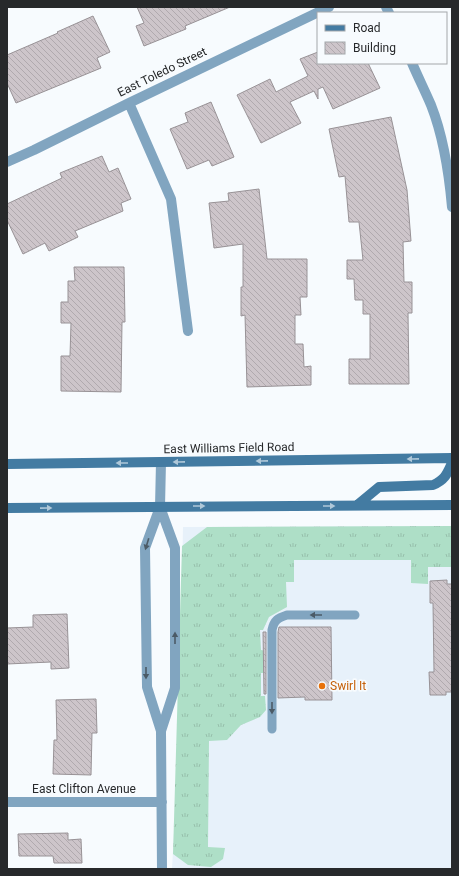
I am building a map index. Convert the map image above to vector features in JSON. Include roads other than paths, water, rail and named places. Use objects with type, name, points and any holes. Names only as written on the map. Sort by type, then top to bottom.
[{"type":"main road","name":"East Williams Field Road","points":[[7,464],[452,458]]},
{"type":"main road","points":[[356,506],[379,488],[433,485],[441,482],[445,478],[452,463]]},
{"type":"main road","points":[[7,508],[452,505]]},
{"type":"street","name":"East Toledo Street","points":[[319,12],[329,7]]},
{"type":"street","name":"East Toledo Street","points":[[7,162],[317,13]]},
{"type":"street","points":[[412,64],[432,106],[442,141],[449,176],[452,208]]},
{"type":"street","points":[[129,103],[171,199],[188,331]]},
{"type":"street","points":[[161,462],[160,507],[146,548],[146,556],[147,687],[161,730],[162,869]]},
{"type":"street","points":[[160,507],[176,548],[175,688],[161,730]]},
{"type":"street","name":"East Clifton Avenue","points":[[7,802],[162,802]]},
{"type":"lane","points":[[272,729],[272,630],[274,622],[278,618],[287,615],[355,615]]},
{"type":"place","name":"Swirl It","points":[[322,686]]}]
